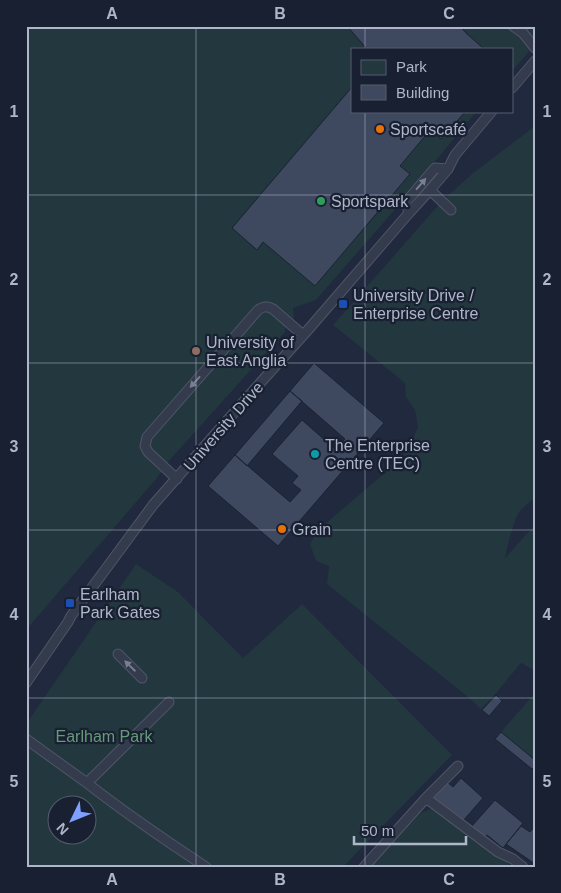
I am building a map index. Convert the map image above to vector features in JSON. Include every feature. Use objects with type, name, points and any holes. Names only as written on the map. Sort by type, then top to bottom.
[{"type":"lane","points":[[512,26],[523,33],[535,48]]},
{"type":"lane","points":[[514,86],[535,61]]},
{"type":"lane","name":"University Drive","points":[[26,683],[81,602],[153,505],[430,190],[448,169],[455,155],[491,112]]},
{"type":"lane","points":[[409,213],[406,202],[435,168],[448,169]]},
{"type":"lane","points":[[430,190],[451,210]]},
{"type":"lane","points":[[176,479],[148,452],[145,446],[147,437],[258,310],[268,307],[303,335]]},
{"type":"lane","points":[[118,654],[142,678]]},
{"type":"lane","points":[[87,783],[169,702]]},
{"type":"lane","points":[[26,739],[87,783],[115,806],[206,867]]},
{"type":"lane","points":[[364,867],[426,798],[458,766]]},
{"type":"lane","points":[[426,798],[498,852],[524,867]]},
{"type":"green space","name":"University of East Anglia","points":[[26,26],[535,26],[535,45],[514,69],[514,48],[351,48],[351,112],[476,112],[399,205],[316,300],[293,308],[294,317],[285,328],[285,332],[168,462],[157,478],[26,630]]},
{"type":"green space","points":[[535,126],[535,502],[531,500],[518,515],[505,558],[535,525],[535,671],[521,663],[481,709],[327,584],[329,566],[316,561],[310,544],[319,529],[392,467],[409,448],[418,427],[415,410],[406,397],[405,383],[333,325],[442,201],[472,174]]},
{"type":"green space","name":"Earlham Park","points":[[136,564],[178,592],[243,658],[302,604],[452,755],[343,867],[26,867],[26,724]]},
{"type":"green space","points":[[533,695],[535,696],[535,760],[501,732]]},
{"type":"green space","points":[[433,808],[504,858],[510,867],[370,867],[421,813]]},
{"type":"building","points":[[347,26],[460,26],[483,48],[366,48]]},
{"type":"building","name":"Sportspark","points":[[351,88],[351,112],[465,112],[441,139],[430,130],[400,166],[410,174],[315,286],[263,242],[257,250],[232,228]]},
{"type":"building","name":"The Enterprise Centre (TEC)","points":[[314,363],[384,423],[278,546],[208,486],[235,455],[290,502],[301,490],[292,483],[298,476],[272,454],[302,420],[335,449],[345,439],[290,391]]},
{"type":"building","points":[[290,391],[302,401],[247,466],[235,455]]},
{"type":"building","points":[[496,695],[502,701],[489,716],[482,710]]},
{"type":"building","points":[[501,732],[535,760],[535,766],[532,769],[495,739]]},
{"type":"building","points":[[461,778],[483,798],[462,822],[432,797],[446,781],[453,787]]},
{"type":"building","points":[[495,800],[523,823],[503,848],[487,835],[484,838],[471,827]]},
{"type":"building","points":[[521,826],[530,832],[535,826],[535,864],[506,844]]},
{"type":"place","name":"Sportscafé","points":[[380,129]]},
{"type":"place","name":"Sportspark","points":[[321,201]]},
{"type":"place","name":"University Drive / Enterprise Centre","points":[[343,304]]},
{"type":"place","name":"University of East Anglia","points":[[196,351]]},
{"type":"place","name":"The Enterprise Centre (TEC)","points":[[315,454]]},
{"type":"place","name":"Grain","points":[[282,529]]},
{"type":"place","name":"Earlham Park Gates","points":[[70,603]]}]
